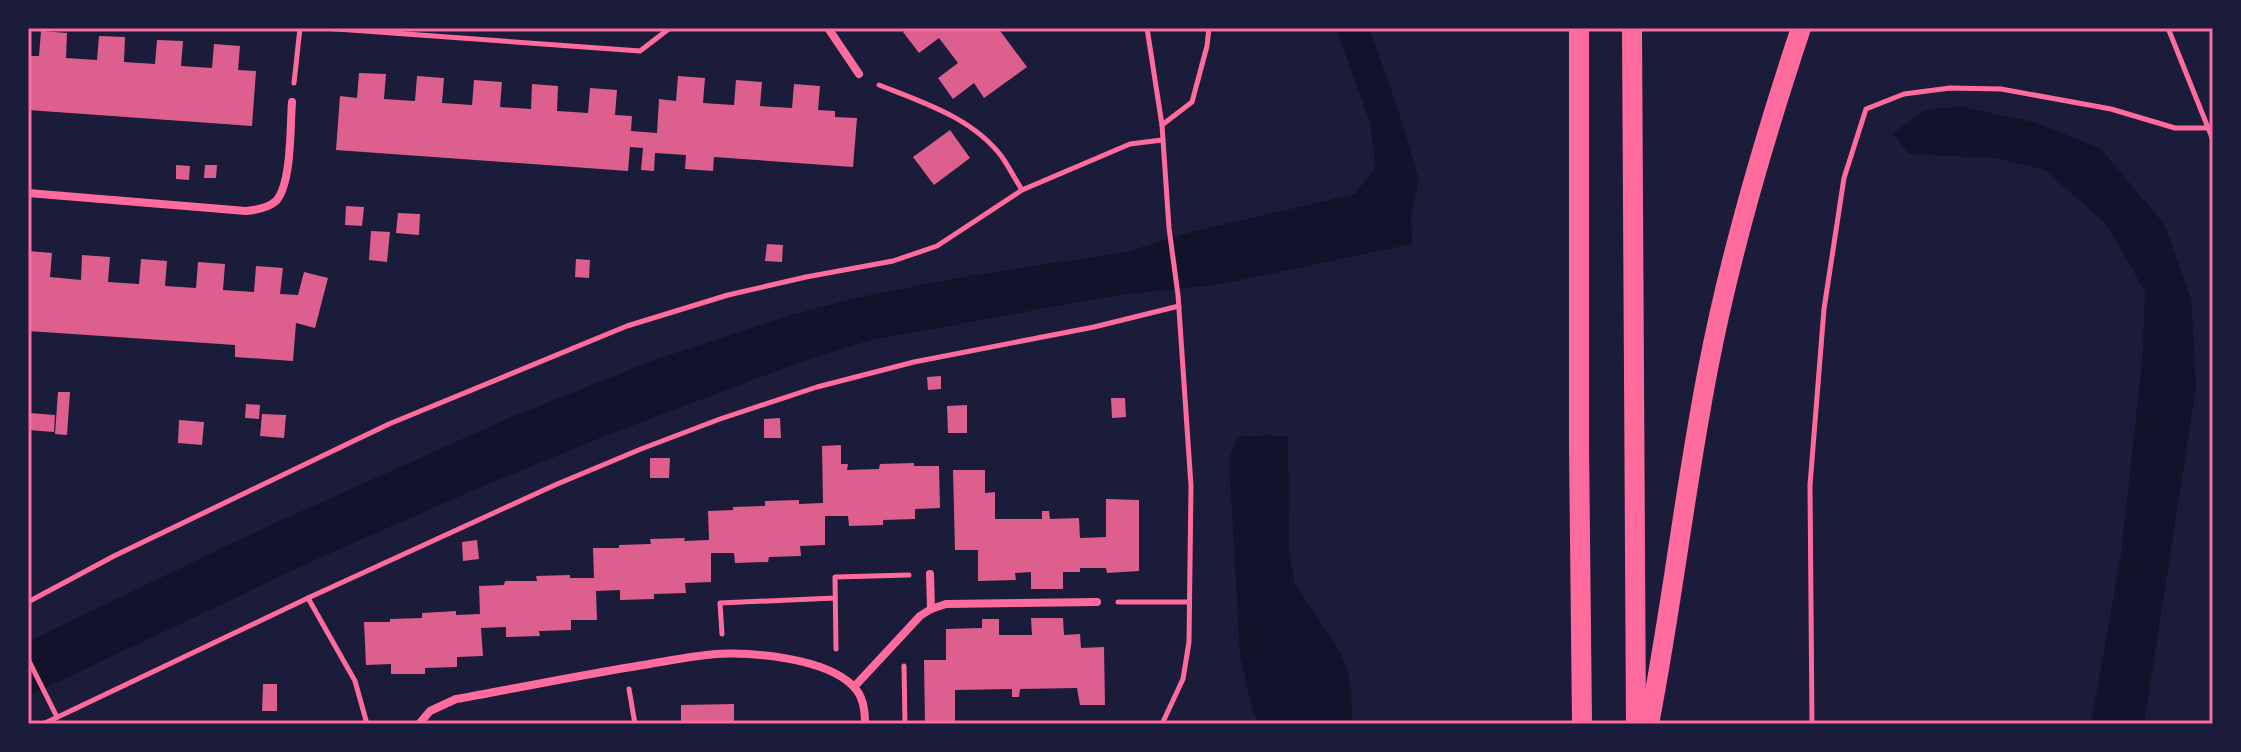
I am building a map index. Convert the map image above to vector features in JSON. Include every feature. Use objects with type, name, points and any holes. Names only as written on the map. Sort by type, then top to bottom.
[{"type":"main road","points":[[1632,28],[1636,724]]},
{"type":"main road","points":[[1649,724],[1709,365],[1738,240],[1801,28]]},
{"type":"main road","points":[[1578,31],[1582,724]]},
{"type":"street","points":[[828,28],[859,74]]},
{"type":"street","points":[[28,193],[258,210],[275,201],[284,184],[292,102]]},
{"type":"street","points":[[930,574],[931,609]]},
{"type":"street","points":[[854,687],[931,609],[955,604],[1097,602]]},
{"type":"street","points":[[419,724],[430,711],[456,699],[625,668],[723,654],[786,660],[837,674],[854,687],[865,708],[865,724]]},
{"type":"path","points":[[292,102],[300,28]]},
{"type":"path","points":[[323,28],[640,51],[670,28]]},
{"type":"path","points":[[1147,28],[1162,125],[1169,228],[1179,306],[1191,486],[1189,642],[1176,697],[1162,724]]},
{"type":"path","points":[[1162,125],[1192,102],[1209,28]]},
{"type":"path","points":[[2168,28],[2213,140]]},
{"type":"path","points":[[859,74],[957,119],[980,135],[1001,156],[1022,190]]},
{"type":"path","points":[[1812,724],[1810,485],[1824,309],[1844,178],[1866,109],[1904,94],[1950,88],[2001,89],[2111,109],[2175,128],[2209,128]]},
{"type":"path","points":[[28,602],[114,556],[389,424],[627,326],[728,295],[893,261],[937,246],[1022,190],[1130,144],[1162,140]]},
{"type":"path","points":[[43,724],[555,485],[720,419],[817,387],[914,362],[1094,327],[1179,306]]},
{"type":"path","points":[[837,674],[835,577],[930,574]]},
{"type":"path","points":[[308,598],[355,681],[367,724]]},
{"type":"path","points":[[723,654],[720,603],[835,598]]},
{"type":"path","points":[[1097,602],[1189,602]]},
{"type":"path","points":[[904,633],[905,724]]},
{"type":"path","points":[[28,659],[57,717]]},
{"type":"path","points":[[625,668],[635,724]]},
{"type":"shaded area","points":[[1336,28],[1369,28],[1398,109],[1419,179],[1411,217],[1412,244],[1221,284],[1112,296],[871,340],[803,361],[476,489],[317,559],[28,696],[28,642],[251,534],[507,419],[657,359],[791,315],[856,298],[968,276],[1126,252],[1191,232],[1355,194],[1376,166],[1370,123]]},
{"type":"shaded area","points":[[1959,106],[2033,122],[2100,148],[2165,225],[2191,299],[2196,387],[2144,724],[2091,724],[2121,555],[2143,353],[2145,291],[2105,223],[2045,170],[1995,158],[1909,154],[1893,133],[1924,111]]},
{"type":"shaded area","points":[[1238,437],[1288,437],[1289,551],[1295,584],[1337,647],[1347,668],[1352,724],[1260,724],[1253,712],[1240,655],[1229,459]]},
{"type":"building","points":[[909,28],[998,28],[1027,67],[984,98],[974,83],[953,99],[938,78],[958,63],[939,38],[919,53],[903,32]]},
{"type":"building","points":[[41,31],[67,33],[66,58],[97,60],[99,36],[125,37],[124,62],[155,64],[157,40],[183,41],[181,66],[212,68],[214,44],[240,46],[238,70],[256,71],[252,126],[28,110],[28,56],[39,56]]},
{"type":"building","points":[[359,73],[386,74],[384,99],[415,101],[417,76],[444,78],[442,103],[472,105],[474,80],[502,82],[500,107],[531,109],[532,84],[558,86],[557,111],[588,113],[590,88],[617,90],[615,115],[632,116],[631,131],[657,133],[659,99],[676,101],[678,76],[705,78],[703,103],[717,104],[734,105],[736,80],[762,82],[760,106],[792,108],[794,84],[820,86],[818,110],[835,111],[835,117],[857,118],[853,167],[714,157],[713,171],[685,169],[686,155],[655,153],[654,171],[641,170],[643,148],[630,147],[628,171],[336,150],[340,96],[357,98]]},
{"type":"building","points":[[950,130],[970,158],[934,185],[913,157]]},
{"type":"building","points":[[176,165],[190,166],[189,180],[176,179]]},
{"type":"building","points":[[205,165],[217,165],[216,178],[204,178]]},
{"type":"building","points":[[346,206],[364,207],[362,226],[345,225]]},
{"type":"building","points":[[398,213],[420,214],[419,235],[396,233]]},
{"type":"building","points":[[371,231],[390,232],[387,262],[369,260]]},
{"type":"building","points":[[767,244],[783,245],[782,262],[765,261]]},
{"type":"building","points":[[28,251],[52,253],[50,277],[81,280],[82,255],[110,257],[108,282],[139,284],[141,259],[167,261],[165,286],[196,288],[198,262],[225,264],[223,290],[254,292],[256,266],[283,268],[280,294],[298,295],[304,272],[328,278],[315,328],[296,323],[293,361],[235,357],[235,345],[28,331]]},
{"type":"building","points":[[576,259],[590,260],[589,278],[575,277]]},
{"type":"building","points":[[941,376],[941,389],[928,390],[927,377]]},
{"type":"building","points":[[58,392],[70,392],[67,435],[55,434]]},
{"type":"building","points":[[1111,398],[1125,398],[1126,417],[1112,418]]},
{"type":"building","points":[[246,404],[260,405],[259,419],[245,418]]},
{"type":"building","points":[[967,405],[967,433],[948,433],[947,406]]},
{"type":"building","points":[[30,413],[55,415],[54,432],[28,430]]},
{"type":"building","points":[[262,414],[286,415],[284,438],[260,436]]},
{"type":"building","points":[[780,418],[781,438],[764,438],[764,419]]},
{"type":"building","points":[[179,420],[204,422],[202,445],[178,443]]},
{"type":"building","points":[[841,445],[841,464],[848,464],[847,470],[879,469],[880,464],[939,466],[940,508],[915,509],[915,519],[883,520],[883,525],[849,526],[848,516],[825,516],[825,545],[800,546],[801,556],[769,557],[768,562],[735,563],[734,553],[711,553],[711,582],[685,583],[686,593],[654,594],[654,599],[620,600],[620,590],[596,591],[597,620],[571,620],[571,630],[539,631],[540,636],[506,637],[506,627],[481,628],[483,656],[457,657],[457,667],[425,668],[425,674],[391,674],[391,664],[366,665],[364,622],[422,618],[422,613],[456,611],[456,615],[480,614],[479,586],[504,585],[505,581],[537,581],[536,576],[594,578],[593,548],[651,544],[650,539],[709,540],[708,511],[765,506],[765,501],[823,503],[822,446]]},
{"type":"building","points":[[650,458],[670,458],[669,478],[650,478]]},
{"type":"building","points":[[953,470],[985,470],[985,493],[995,492],[995,519],[1042,519],[1042,511],[1049,511],[1050,519],[1079,518],[1080,538],[1106,537],[1106,499],[1139,500],[1139,571],[1107,573],[1106,568],[1080,568],[1080,572],[1063,572],[1063,589],[1031,589],[1031,572],[1015,573],[1016,580],[978,581],[978,550],[955,550]]},
{"type":"building","points":[[477,540],[479,559],[463,561],[462,542]]},
{"type":"building","points":[[1031,618],[1063,618],[1064,635],[1080,634],[1081,648],[1104,647],[1105,705],[1080,705],[1077,688],[1020,689],[1019,697],[1012,697],[1012,689],[955,690],[955,724],[925,724],[924,660],[946,660],[946,629],[982,628],[982,619],[999,619],[999,635],[1032,635]]},
{"type":"building","points":[[263,684],[277,684],[277,711],[262,711]]},
{"type":"building","points":[[734,704],[734,724],[681,724],[681,705]]}]
